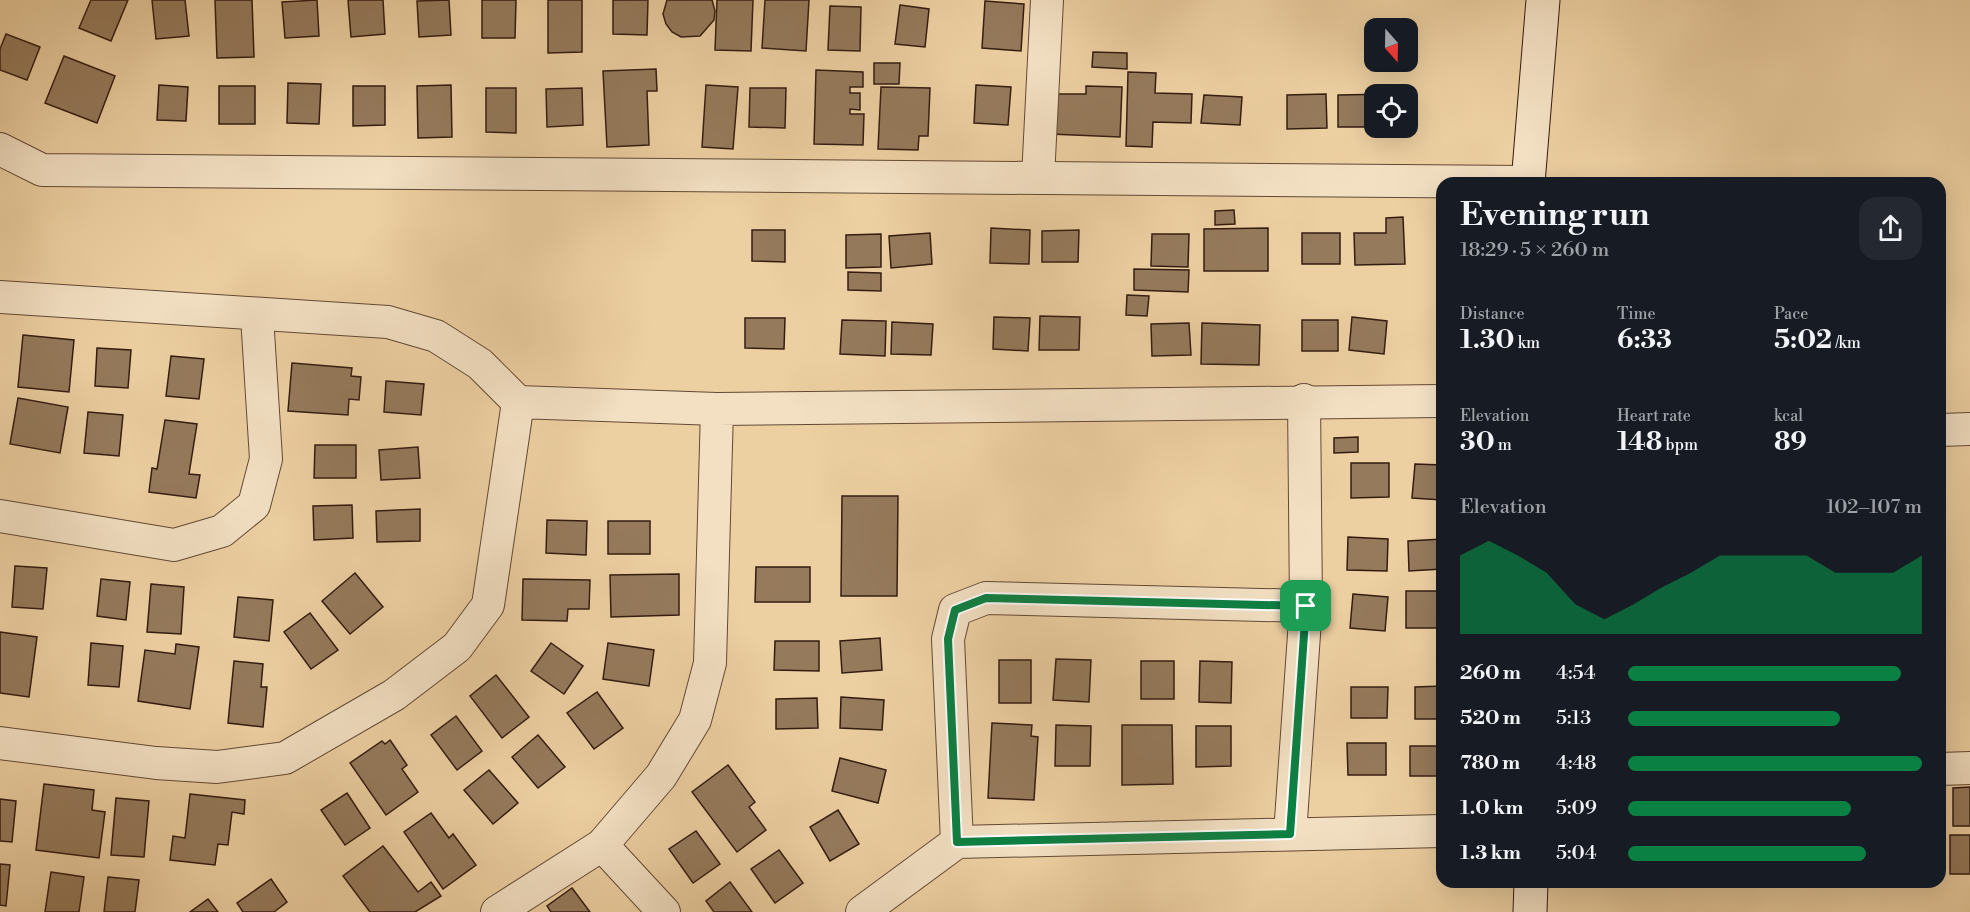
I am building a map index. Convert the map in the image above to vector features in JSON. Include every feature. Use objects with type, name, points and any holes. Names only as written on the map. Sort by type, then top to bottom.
[{"type":"street","points":[[1038,178],[1047,0]]},
{"type":"street","points":[[1528,177],[1543,0]]},
{"type":"street","points":[[0,149],[42,170],[1436,181]]},
{"type":"street","points":[[0,297],[257,316],[388,322],[436,336],[480,364],[518,402],[717,409],[1304,400],[1436,401]]},
{"type":"street","points":[[0,516],[174,545],[222,531],[254,505],[266,459],[257,316]]},
{"type":"street","points":[[1290,834],[1306,606],[1304,400]]},
{"type":"street","points":[[0,743],[156,763],[217,767],[285,758],[394,695],[457,647],[488,605],[518,402]]},
{"type":"street","points":[[497,912],[602,845],[661,776],[695,720],[710,663],[717,409]]},
{"type":"street","points":[[1946,430],[1970,429]]},
{"type":"street","points":[[957,842],[948,639],[955,610],[986,598],[1306,606]]},
{"type":"street","points":[[1946,770],[1970,768]]},
{"type":"street","points":[[862,912],[957,842],[1436,831]]},
{"type":"street","points":[[602,845],[664,912]]},
{"type":"street","points":[[1530,912],[1531,888]]},
{"type":"building","points":[[91,0],[128,0],[111,41],[79,28]]},
{"type":"building","points":[[152,0],[185,0],[189,36],[156,39]]},
{"type":"building","points":[[215,0],[252,0],[254,57],[217,58]]},
{"type":"building","points":[[317,0],[319,36],[285,38],[282,2]]},
{"type":"building","points":[[348,0],[383,0],[385,34],[351,37]]},
{"type":"building","points":[[449,0],[451,35],[419,37],[417,1]]},
{"type":"building","points":[[482,0],[516,0],[515,38],[482,38]]},
{"type":"building","points":[[548,0],[582,0],[582,52],[548,53]]},
{"type":"building","points":[[613,0],[648,0],[647,35],[613,34]]},
{"type":"building","points":[[667,0],[712,0],[715,11],[714,20],[700,36],[681,37],[672,32],[666,24],[663,14]]},
{"type":"building","points":[[717,0],[753,0],[751,51],[715,50]]},
{"type":"building","points":[[765,0],[809,0],[806,51],[762,48]]},
{"type":"building","points":[[985,1],[1024,4],[1021,51],[982,48]]},
{"type":"building","points":[[900,5],[929,9],[925,47],[895,44]]},
{"type":"building","points":[[830,6],[861,7],[860,51],[828,50]]},
{"type":"building","points":[[6,34],[40,47],[27,80],[0,70],[0,49]]},
{"type":"building","points":[[1093,52],[1127,53],[1127,69],[1092,67]]},
{"type":"building","points":[[64,56],[115,76],[97,123],[45,103]]},
{"type":"building","points":[[874,63],[900,63],[899,84],[874,84]]},
{"type":"building","points":[[656,69],[657,91],[647,91],[649,145],[607,147],[603,71]]},
{"type":"building","points":[[816,70],[863,72],[863,87],[850,87],[850,93],[860,93],[860,110],[850,109],[850,114],[864,114],[863,145],[814,144]]},
{"type":"building","points":[[1128,72],[1156,73],[1155,93],[1192,94],[1191,123],[1153,122],[1152,147],[1126,146]]},
{"type":"building","points":[[288,83],[321,84],[319,124],[287,123]]},
{"type":"building","points":[[159,85],[188,87],[186,121],[157,120]]},
{"type":"building","points":[[451,85],[452,137],[418,138],[417,86]]},
{"type":"building","points":[[706,85],[738,87],[733,149],[702,147]]},
{"type":"building","points":[[976,85],[1011,87],[1008,125],[974,123]]},
{"type":"building","points":[[219,86],[255,86],[255,124],[219,124]]},
{"type":"building","points":[[353,86],[385,86],[385,125],[353,126]]},
{"type":"building","points":[[1086,86],[1122,87],[1120,137],[1050,134],[1052,94],[1086,94]]},
{"type":"building","points":[[881,87],[930,88],[928,136],[919,136],[918,150],[878,149]]},
{"type":"building","points":[[486,88],[516,88],[516,133],[486,132]]},
{"type":"building","points":[[582,88],[583,125],[547,127],[546,89]]},
{"type":"building","points":[[750,88],[786,88],[785,128],[749,127]]},
{"type":"building","points":[[1326,94],[1327,128],[1287,129],[1287,95]]},
{"type":"building","points":[[1364,94],[1364,127],[1338,127],[1338,95]]},
{"type":"building","points":[[1204,95],[1242,97],[1240,125],[1201,123]]},
{"type":"building","points":[[1234,210],[1235,224],[1215,225],[1215,211]]},
{"type":"building","points":[[1403,217],[1405,264],[1355,265],[1354,233],[1386,233],[1386,218]]},
{"type":"building","points":[[991,228],[1030,230],[1029,264],[990,263]]},
{"type":"building","points":[[1268,228],[1268,271],[1204,271],[1204,229]]},
{"type":"building","points":[[752,230],[785,230],[785,262],[752,261]]},
{"type":"building","points":[[1079,230],[1078,262],[1042,262],[1042,231]]},
{"type":"building","points":[[930,233],[932,264],[891,268],[889,236]]},
{"type":"building","points":[[1302,233],[1340,233],[1340,264],[1302,264]]},
{"type":"building","points":[[881,234],[881,267],[846,268],[846,235]]},
{"type":"building","points":[[1152,234],[1189,234],[1188,267],[1151,266]]},
{"type":"building","points":[[1134,269],[1189,270],[1188,292],[1134,290]]},
{"type":"building","points":[[848,272],[881,273],[881,291],[848,290]]},
{"type":"building","points":[[1127,295],[1149,296],[1147,316],[1126,315]]},
{"type":"building","points":[[1040,316],[1080,317],[1079,350],[1039,350]]},
{"type":"building","points":[[994,317],[1030,318],[1028,351],[993,349]]},
{"type":"building","points":[[1352,317],[1387,321],[1384,354],[1349,350]]},
{"type":"building","points":[[745,318],[785,318],[784,349],[745,348]]},
{"type":"building","points":[[842,320],[886,321],[885,356],[840,354]]},
{"type":"building","points":[[1302,320],[1338,320],[1338,351],[1302,351]]},
{"type":"building","points":[[892,322],[933,324],[931,355],[891,354]]},
{"type":"building","points":[[1189,323],[1191,355],[1152,356],[1151,324]]},
{"type":"building","points":[[1202,323],[1260,325],[1259,365],[1201,364]]},
{"type":"building","points":[[23,335],[74,340],[69,392],[18,387]]},
{"type":"building","points":[[97,348],[131,350],[128,388],[95,386]]},
{"type":"building","points":[[171,356],[204,359],[199,399],[166,396]]},
{"type":"building","points":[[292,363],[352,368],[351,376],[361,377],[359,400],[349,399],[348,415],[288,411]]},
{"type":"building","points":[[386,381],[424,384],[421,415],[384,412]]},
{"type":"building","points":[[18,398],[68,407],[60,453],[10,444]]},
{"type":"building","points":[[88,412],[123,415],[119,456],[84,453]]},
{"type":"building","points":[[165,420],[197,424],[189,474],[200,475],[196,498],[149,492],[152,468],[157,469]]},
{"type":"building","points":[[1358,437],[1358,452],[1334,453],[1334,438]]},
{"type":"building","points":[[315,445],[356,445],[356,478],[314,478]]},
{"type":"building","points":[[418,447],[420,478],[381,480],[379,450]]},
{"type":"building","points":[[1351,463],[1389,463],[1389,497],[1351,498]]},
{"type":"building","points":[[1415,464],[1436,465],[1436,500],[1412,498]]},
{"type":"building","points":[[842,496],[898,496],[897,596],[841,596]]},
{"type":"building","points":[[352,505],[353,538],[314,540],[313,506]]},
{"type":"building","points":[[420,509],[420,541],[377,542],[376,511]]},
{"type":"building","points":[[547,520],[587,521],[586,555],[546,553]]},
{"type":"building","points":[[608,521],[650,521],[650,554],[608,554]]},
{"type":"building","points":[[1348,537],[1388,539],[1387,571],[1347,570]]},
{"type":"building","points":[[1436,539],[1436,569],[1409,571],[1408,541]]},
{"type":"building","points":[[15,566],[47,568],[43,609],[12,607]]},
{"type":"building","points":[[756,567],[810,567],[810,602],[755,602]]},
{"type":"building","points":[[355,573],[383,607],[350,634],[322,601]]},
{"type":"building","points":[[679,574],[679,615],[611,617],[610,575]]},
{"type":"building","points":[[101,579],[130,582],[126,620],[97,616]]},
{"type":"building","points":[[523,579],[590,580],[589,609],[568,609],[567,621],[522,620]]},
{"type":"building","points":[[151,584],[184,587],[181,634],[147,632]]},
{"type":"building","points":[[1406,591],[1436,591],[1436,628],[1406,628]]},
{"type":"building","points":[[1353,594],[1388,597],[1385,631],[1350,628]]},
{"type":"building","points":[[238,597],[273,600],[269,641],[234,637]]},
{"type":"building","points":[[310,613],[338,650],[311,669],[284,632]]},
{"type":"building","points":[[0,632],[37,637],[29,697],[0,693]]},
{"type":"building","points":[[880,638],[882,670],[842,673],[840,641]]},
{"type":"building","points":[[775,641],[819,641],[819,671],[774,670]]},
{"type":"building","points":[[91,643],[123,646],[119,687],[88,685]]},
{"type":"building","points":[[551,643],[583,666],[564,694],[531,671]]},
{"type":"building","points":[[608,643],[654,650],[649,686],[603,679]]},
{"type":"building","points":[[176,644],[199,647],[190,709],[138,701],[145,650],[175,654]]},
{"type":"building","points":[[1056,659],[1091,660],[1089,702],[1053,700]]},
{"type":"building","points":[[999,660],[1031,660],[1031,703],[999,703]]},
{"type":"building","points":[[234,661],[263,664],[261,687],[267,687],[263,727],[228,723]]},
{"type":"building","points":[[1141,661],[1174,661],[1174,699],[1141,699]]},
{"type":"building","points":[[1200,661],[1232,662],[1231,703],[1199,702]]},
{"type":"building","points":[[496,675],[529,717],[502,738],[470,696]]},
{"type":"building","points":[[1436,686],[1436,719],[1415,719],[1415,687]]},
{"type":"building","points":[[1351,687],[1388,687],[1387,718],[1351,718]]},
{"type":"building","points":[[597,692],[623,728],[594,749],[567,713]]},
{"type":"building","points":[[841,697],[884,700],[882,730],[840,728]]},
{"type":"building","points":[[817,698],[818,728],[776,729],[776,699]]},
{"type":"building","points":[[456,716],[482,751],[457,770],[431,735]]},
{"type":"building","points":[[992,723],[1032,725],[1031,736],[1038,737],[1034,800],[988,798]]},
{"type":"building","points":[[1056,725],[1091,726],[1090,766],[1055,766]]},
{"type":"building","points":[[1122,725],[1172,725],[1173,784],[1122,785]]},
{"type":"building","points":[[1196,726],[1231,726],[1231,766],[1196,767]]},
{"type":"building","points":[[538,735],[565,767],[538,788],[512,757]]},
{"type":"building","points":[[390,740],[407,765],[402,769],[418,792],[386,815],[350,763],[382,741],[385,744]]},
{"type":"building","points":[[1347,743],[1386,743],[1386,775],[1348,775]]},
{"type":"building","points":[[1410,746],[1436,746],[1436,776],[1410,776]]},
{"type":"building","points":[[840,758],[886,770],[878,803],[832,791]]},
{"type":"building","points":[[728,765],[755,802],[749,807],[766,830],[737,852],[692,792]]},
{"type":"building","points":[[489,770],[518,803],[493,824],[464,790]]},
{"type":"building","points":[[44,784],[94,790],[92,810],[105,812],[99,858],[36,850]]},
{"type":"building","points":[[1970,787],[1970,826],[1953,826],[1953,788]]},
{"type":"building","points":[[347,793],[370,828],[345,845],[321,810]]},
{"type":"building","points":[[190,794],[245,800],[244,814],[232,812],[228,845],[218,844],[215,865],[170,860],[173,836],[185,838]]},
{"type":"building","points":[[116,798],[149,801],[144,857],[111,855]]},
{"type":"building","points":[[0,799],[16,801],[12,842],[0,841]]},
{"type":"building","points":[[838,810],[859,844],[830,861],[810,827]]},
{"type":"building","points":[[431,813],[449,838],[453,834],[476,865],[443,889],[404,832]]},
{"type":"building","points":[[696,831],[720,864],[693,883],[669,849]]},
{"type":"building","points":[[1950,835],[1970,835],[1970,874],[1950,874]]},
{"type":"building","points":[[383,846],[418,892],[431,882],[441,896],[415,912],[370,912],[343,876]]},
{"type":"building","points":[[779,850],[803,883],[775,903],[751,869]]},
{"type":"building","points":[[0,864],[10,865],[6,906],[0,905]]},
{"type":"building","points":[[51,872],[84,877],[79,912],[45,912]]},
{"type":"building","points":[[108,877],[139,880],[135,912],[104,912]]},
{"type":"building","points":[[271,879],[287,902],[274,912],[243,912],[237,903]]},
{"type":"building","points":[[730,882],[752,912],[714,912],[706,901]]},
{"type":"building","points":[[572,888],[590,912],[551,912],[547,906]]},
{"type":"building","points":[[208,899],[218,912],[190,912]]},
{"type":"route","points":[[986,598],[1306,606],[1290,834],[957,842],[948,639],[955,610],[986,598]]}]
